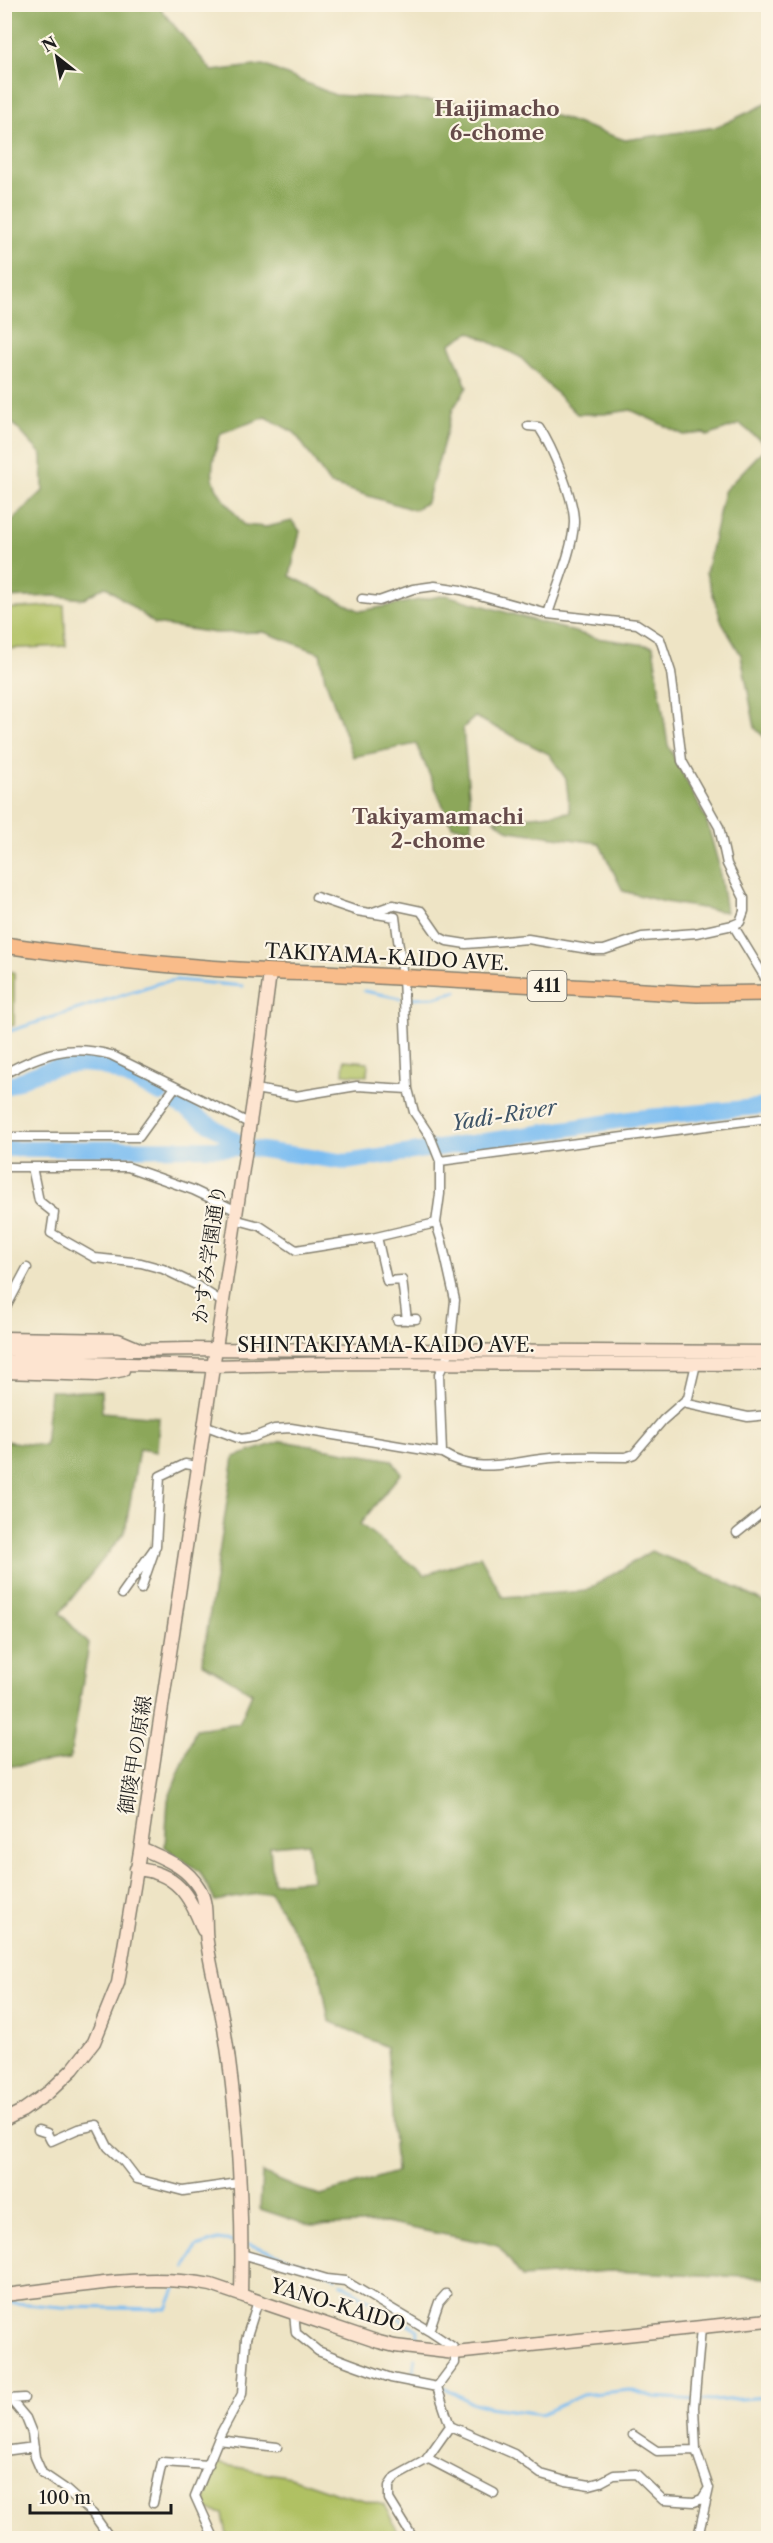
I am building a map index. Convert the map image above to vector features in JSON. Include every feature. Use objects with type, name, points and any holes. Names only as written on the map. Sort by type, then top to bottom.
[{"type":"highway","name":"TAKIYAMA-KAIDO AVE.","points":[[4,945],[102,959],[270,973],[697,994],[768,993]]},
{"type":"main road","points":[[248,1126],[270,973]]},
{"type":"main road","name":"かすみ学園通り","points":[[214,1350],[248,1126]]},
{"type":"main road","points":[[4,1338],[118,1340],[140,1350]]},
{"type":"main road","name":"SHINTAKIYAMA-KAIDO AVE.","points":[[4,1349],[214,1350],[696,1364],[768,1364]]},
{"type":"main road","name":"御陵甲の原線","points":[[4,2120],[50,2092],[73,2069],[94,2042],[118,1983],[141,1848],[214,1350]]},
{"type":"main road","name":"SHINTAKIYAMA-KAIDO AVE.","points":[[4,1361],[212,1366],[448,1357],[768,1352]]},
{"type":"main road","points":[[4,1372],[97,1375],[148,1365]]},
{"type":"main road","points":[[141,1848],[186,1871],[200,1889],[206,1904],[207,1940],[229,2063],[239,2183],[241,2295]]},
{"type":"main road","points":[[136,1869],[161,1873],[173,1881],[194,1905],[207,1940]]},
{"type":"main road","name":"YANO-KAIDO","points":[[4,2295],[166,2279],[211,2285],[395,2346],[455,2353],[768,2320]]},
{"type":"street","points":[[528,426],[539,427],[549,443],[564,482],[574,523],[548,614]]},
{"type":"street","points":[[362,598],[379,601],[413,589],[435,586],[461,590],[548,614],[637,624],[660,639],[671,672],[682,761],[719,827],[727,864],[744,898],[740,922],[733,926],[696,933],[642,937],[604,950],[528,939],[466,944],[447,941],[439,937],[421,911],[393,905],[371,913]]},
{"type":"street","points":[[316,897],[371,913],[395,917],[403,978],[408,1089],[414,1113],[430,1136],[439,1160],[440,1194],[436,1223],[455,1300],[455,1316],[448,1357],[439,1374],[442,1453]]},
{"type":"street","points":[[733,926],[764,976],[768,987]]},
{"type":"street","points":[[4,1074],[47,1053],[68,1050],[94,1051],[111,1055],[248,1126]]},
{"type":"street","points":[[255,1089],[297,1096],[357,1086],[408,1089]]},
{"type":"street","points":[[4,1137],[139,1137],[175,1087]]},
{"type":"street","points":[[439,1160],[768,1118]]},
{"type":"street","points":[[4,1167],[128,1167],[193,1190],[234,1215],[260,1226],[296,1250],[377,1237],[436,1223]]},
{"type":"street","points":[[32,1167],[39,1201],[54,1213],[51,1233],[95,1258],[141,1263],[163,1269],[196,1285],[222,1302]]},
{"type":"street","points":[[377,1237],[387,1281],[402,1280],[411,1319],[397,1320]]},
{"type":"street","points":[[4,1311],[8,1294],[27,1268]]},
{"type":"street","points":[[204,1425],[241,1439],[254,1437],[274,1429],[291,1428],[442,1453],[454,1461],[494,1467],[553,1457],[626,1457],[634,1454],[663,1420],[688,1398],[696,1364]]},
{"type":"street","points":[[683,1403],[740,1416],[768,1417]]},
{"type":"street","points":[[141,1589],[156,1546],[160,1476],[185,1464],[198,1466]]},
{"type":"street","points":[[737,1533],[768,1508]]},
{"type":"street","points":[[122,1594],[156,1546]]},
{"type":"street","points":[[38,2130],[47,2133],[51,2140],[78,2129],[98,2125],[108,2147],[137,2179],[183,2191],[239,2183]]},
{"type":"street","points":[[242,2254],[327,2279],[340,2279],[453,2347],[455,2363],[437,2387]]},
{"type":"street","points":[[429,2331],[439,2302],[446,2294]]},
{"type":"street","points":[[214,2538],[195,2496],[218,2440],[242,2394],[246,2339],[258,2301]]},
{"type":"street","points":[[294,2313],[296,2332],[318,2351],[391,2378],[437,2387]]},
{"type":"street","points":[[693,2538],[698,2537],[709,2488],[696,2450],[694,2406],[701,2328]]},
{"type":"street","points":[[437,2387],[450,2426],[514,2454],[541,2474],[590,2485],[614,2475],[636,2474],[663,2500],[694,2502],[702,2499],[709,2488]]},
{"type":"street","points":[[7,2399],[24,2398]]},
{"type":"street","points":[[7,2399],[26,2418],[32,2433],[35,2457],[42,2473],[64,2488],[93,2514],[110,2538]]},
{"type":"street","points":[[413,2538],[389,2499],[389,2486],[395,2476],[427,2458],[450,2426]]},
{"type":"street","points":[[633,2435],[657,2451],[696,2450]]},
{"type":"street","points":[[218,2440],[276,2447]]},
{"type":"street","points":[[4,2451],[34,2447]]},
{"type":"street","points":[[427,2458],[494,2493]]},
{"type":"street","points":[[153,2503],[162,2462],[209,2465]]},
{"type":"green space","points":[[5,4],[157,5],[212,71],[263,65],[335,95],[530,107],[625,140],[717,127],[768,103],[768,741],[755,728],[741,655],[722,623],[706,573],[724,491],[767,446],[740,424],[708,436],[704,433],[684,435],[631,410],[604,414],[577,414],[520,357],[470,332],[450,344],[467,387],[453,409],[427,502],[414,510],[330,484],[295,433],[266,417],[221,433],[212,474],[219,492],[244,525],[266,527],[292,521],[300,531],[290,576],[360,611],[446,595],[596,638],[653,646],[668,745],[706,819],[718,862],[726,912],[665,902],[623,891],[599,843],[510,831],[494,820],[570,812],[566,779],[549,754],[475,717],[463,728],[472,828],[452,826],[416,744],[353,757],[325,679],[320,653],[264,632],[215,633],[155,624],[105,586],[84,599],[54,596],[5,598],[5,522],[12,521],[43,491],[42,455],[5,415]]},
{"type":"green space","points":[[64,605],[66,646],[5,649],[5,609]]},
{"type":"green space","points":[[5,971],[14,972],[14,1025],[5,1028]]},
{"type":"green space","points":[[344,1060],[368,1062],[367,1076],[343,1074]]},
{"type":"green space","points":[[50,1391],[101,1391],[102,1412],[159,1417],[157,1452],[139,1449],[125,1532],[60,1613],[89,1644],[70,1759],[5,1767],[5,1441],[45,1446]]},
{"type":"green space","points":[[282,1441],[392,1460],[401,1473],[360,1524],[425,1575],[480,1556],[503,1597],[586,1591],[651,1551],[721,1579],[768,1605],[768,2278],[610,2271],[522,2277],[498,2245],[385,2223],[311,2226],[260,2209],[262,2173],[297,2188],[321,2195],[396,2172],[387,2047],[329,2021],[320,1973],[270,1892],[215,1901],[200,1872],[165,1847],[168,1800],[196,1729],[239,1723],[252,1693],[202,1663],[234,1457]],"holes":[[[308,1843],[312,1880],[273,1883],[270,1846]]]},
{"type":"green space","points":[[214,2463],[290,2477],[337,2493],[384,2505],[401,2538],[261,2538],[227,2535],[223,2514],[204,2509]]},
{"type":"waterway","points":[[4,1033],[159,983],[176,980],[243,986]]},
{"type":"waterway","points":[[364,991],[400,998]]},
{"type":"waterway","points":[[408,998],[435,997],[457,991]]},
{"type":"waterway","name":"Yadi-River","points":[[4,1088],[29,1076],[68,1065],[82,1064],[109,1069],[160,1094]]},
{"type":"waterway","name":"Yadi-River","points":[[175,1103],[248,1148]]},
{"type":"waterway","name":"Yadi-River","points":[[4,1149],[248,1148],[346,1162],[637,1118],[768,1106]]},
{"type":"waterway","points":[[186,2268],[196,2247],[218,2240],[232,2242]]},
{"type":"waterway","points":[[249,2244],[336,2278]]},
{"type":"waterway","points":[[341,2283],[418,2330],[417,2343]]},
{"type":"waterway","points":[[4,2302],[61,2307],[167,2309],[175,2289]]},
{"type":"waterway","points":[[415,2358],[413,2375],[427,2380]]},
{"type":"waterway","points":[[444,2387],[468,2401],[488,2407],[542,2414],[582,2395],[630,2390],[654,2397],[712,2401],[768,2397]]},
{"type":"district","name":"Haijimacho 6-chome","points":[[497,120]]},
{"type":"district","name":"Takiyamamachi 2-chome","points":[[438,828]]}]
